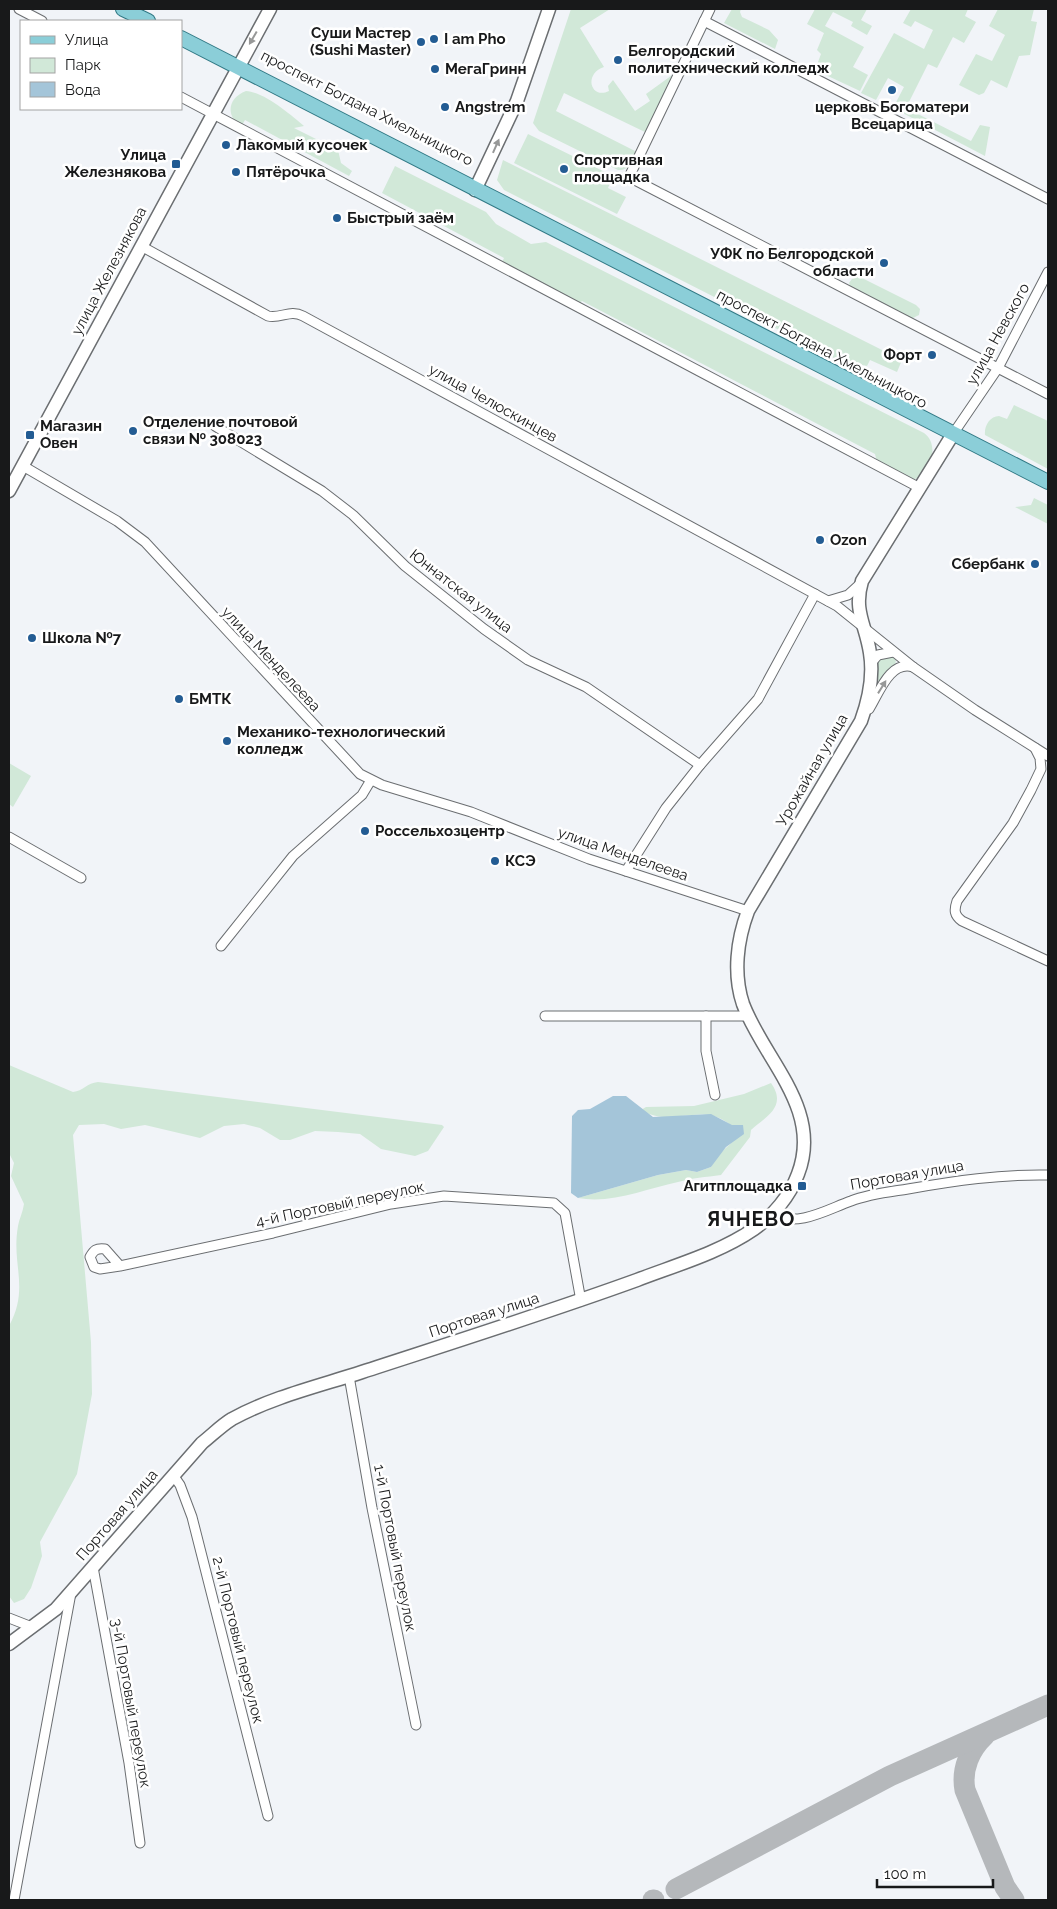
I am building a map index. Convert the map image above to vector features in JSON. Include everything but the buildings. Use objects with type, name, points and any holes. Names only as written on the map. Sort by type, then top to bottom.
[{"type":"main road","points":[[123,9],[146,20]]},
{"type":"main road","name":"проспект Богдана Хмельницкого","points":[[182,39],[474,190],[632,268],[1048,482]]},
{"type":"street","points":[[19,9],[40,20]]},
{"type":"street","name":"улица Железнякова","points":[[9,491],[270,9]]},
{"type":"street","points":[[474,190],[517,101],[549,9]]},
{"type":"street","points":[[710,9],[629,177],[1048,394]]},
{"type":"street","points":[[704,21],[1048,199]]},
{"type":"street","points":[[182,98],[920,488]]},
{"type":"street","name":"улица Челюскинцев","points":[[141,246],[268,316],[277,317],[294,312],[303,316],[828,601],[859,622],[865,630],[913,667]]},
{"type":"street","name":"улица Невского","points":[[953,434],[998,368],[1048,272]]},
{"type":"street","name":"Юннатская улица","points":[[215,426],[322,491],[353,515],[405,566],[484,629],[528,660],[586,687],[700,765]]},
{"type":"street","name":"Урожайная улица","points":[[772,1215],[798,1175],[803,1159],[802,1121],[794,1097],[749,1016],[740,992],[737,963],[740,936],[748,911],[860,722],[870,690],[872,663],[858,601],[862,581],[953,434]]},
{"type":"street","name":"улица Менделеева","points":[[23,466],[117,521],[145,542],[354,768],[371,780],[403,792],[472,812],[589,859],[748,911]]},
{"type":"street","points":[[828,601],[848,595],[862,581]]},
{"type":"street","points":[[626,871],[666,808],[700,765],[758,699],[815,594]]},
{"type":"street","points":[[837,606],[850,607],[858,601]]},
{"type":"street","points":[[872,663],[878,655],[893,652]]},
{"type":"street","points":[[860,722],[893,670],[902,665],[913,667],[975,710],[1048,756]]},
{"type":"street","points":[[1035,747],[1040,758],[1041,770],[1012,823],[957,901],[954,909],[956,916],[962,921],[1048,961]]},
{"type":"street","points":[[220,946],[241,923],[293,856],[362,795],[371,780]]},
{"type":"street","points":[[9,837],[81,878]]},
{"type":"street","points":[[545,1016],[749,1016]]},
{"type":"street","points":[[706,1016],[706,1051],[715,1095]]},
{"type":"street","name":"Портовая улица","points":[[9,1644],[56,1609],[202,1442],[230,1420],[285,1397],[581,1300],[709,1253],[755,1228],[772,1215],[788,1221],[799,1220],[860,1197],[940,1183],[1018,1174],[1048,1174]]},
{"type":"street","name":"4-й Портовый переулок","points":[[120,1266],[273,1233],[392,1204],[444,1196],[554,1203],[566,1213],[581,1300]]},
{"type":"street","name":"1-й Портовый переулок","points":[[349,1376],[372,1508],[416,1726]]},
{"type":"street","name":"2-й Портовый переулок","points":[[173,1475],[180,1485],[192,1517],[268,1816]]},
{"type":"street","name":"3-й Портовый переулок","points":[[93,1568],[129,1763],[140,1843]]},
{"type":"street","points":[[14,1900],[71,1592]]},
{"type":"street","points":[[9,1618],[32,1627]]},
{"type":"green space","points":[[571,9],[610,9],[580,28],[604,67],[597,70],[593,75],[592,85],[598,92],[609,91],[608,86],[613,80],[635,111],[650,101],[646,94],[675,73],[647,133],[564,93],[556,111],[635,151],[632,162],[622,170],[618,170],[539,131],[533,123]]},
{"type":"green space","points":[[732,9],[741,9],[742,17],[769,30],[778,40],[775,49],[724,23]]},
{"type":"green space","points":[[815,9],[867,9],[861,20],[872,26],[867,35],[851,26],[853,22],[833,12],[825,26],[864,47],[853,67],[868,75],[860,91],[815,70],[821,54],[817,50],[824,33],[807,24]]},
{"type":"green space","points":[[911,9],[968,9],[965,16],[976,22],[964,43],[953,37],[937,68],[928,64],[906,108],[971,141],[980,125],[990,127],[985,156],[893,108],[904,87],[888,78],[876,100],[861,93],[894,33],[924,49],[933,30],[915,21],[911,27],[903,23]]},
{"type":"green space","points":[[998,9],[1034,9],[1031,21],[1037,22],[1030,55],[1019,56],[1007,88],[991,80],[984,93],[979,95],[959,85],[976,54],[992,61],[1005,35],[989,26]]},
{"type":"green space","points":[[246,91],[261,95],[285,110],[304,126],[294,128],[338,150],[341,163],[352,171],[349,176],[245,120],[241,127],[232,117],[231,107],[235,98]]},
{"type":"green space","name":"Спортивная площадка","points":[[528,134],[613,176],[608,188],[626,197],[617,214],[514,163]]},
{"type":"green space","points":[[503,160],[902,360],[897,372],[870,360],[867,366],[836,359],[504,190],[497,180]]},
{"type":"green space","points":[[395,166],[486,212],[496,224],[531,244],[546,242],[924,433],[932,445],[931,460],[928,467],[918,478],[911,480],[877,462],[875,454],[582,301],[577,305],[501,264],[504,258],[382,193]]},
{"type":"green space","points":[[854,276],[860,277],[916,305],[920,309],[919,315],[911,319],[851,289],[849,283]]},
{"type":"green space","points":[[1014,405],[1048,421],[1048,469],[985,435],[988,422],[996,416],[1007,419]]},
{"type":"green space","points":[[1034,498],[1048,505],[1048,524],[1015,507],[1031,505]]},
{"type":"green space","points":[[894,656],[896,660],[895,666],[879,682],[877,680],[878,659]]},
{"type":"green space","points":[[9,763],[31,776],[13,807],[9,804]]},
{"type":"green space","points":[[9,1065],[73,1092],[98,1082],[442,1125],[444,1127],[428,1151],[415,1156],[381,1149],[360,1134],[315,1131],[290,1140],[280,1140],[260,1128],[244,1124],[224,1126],[200,1138],[145,1125],[121,1129],[104,1124],[79,1125],[73,1135],[91,1342],[92,1394],[77,1474],[40,1542],[42,1556],[31,1588],[24,1599],[14,1603],[9,1596],[9,1326],[18,1299],[19,1276],[16,1240],[24,1204],[11,1176],[14,1163],[9,1153]]},
{"type":"green space","points":[[771,1083],[776,1091],[777,1099],[773,1111],[751,1130],[750,1137],[721,1175],[689,1180],[616,1197],[603,1199],[578,1198],[658,1175],[686,1170],[697,1172],[711,1167],[716,1157],[740,1135],[728,1123],[716,1117],[691,1115],[666,1117],[641,1110],[646,1107],[694,1106],[744,1094]]},
{"type":"water","points":[[613,1096],[626,1096],[653,1117],[711,1114],[732,1125],[743,1125],[744,1134],[726,1147],[711,1167],[697,1172],[686,1170],[658,1175],[578,1198],[571,1193],[572,1116],[578,1110],[590,1109]]},
{"type":"taxiway","points":[[676,1889],[890,1776],[1048,1705]]},
{"type":"taxiway","points":[[985,1735],[975,1747],[968,1760],[964,1775],[965,1790],[1005,1887],[1014,1900]]},
{"type":"place","name":"I am Pho","points":[[434,39]]},
{"type":"place","name":"Суши Мастер (Sushi Master)","points":[[421,42]]},
{"type":"place","name":"Белгородский политехнический колледж","points":[[618,60]]},
{"type":"place","name":"МегаГринн","points":[[435,69]]},
{"type":"place","name":"церковь Богоматери Всецарица","points":[[892,90]]},
{"type":"place","name":"Angstrem","points":[[445,107]]},
{"type":"place","name":"Лакомый кусочек","points":[[226,145]]},
{"type":"place","name":"Улица Железнякова","points":[[176,164]]},
{"type":"place","name":"Спортивная площадка","points":[[564,169]]},
{"type":"place","name":"Пятёрочка","points":[[236,172]]},
{"type":"place","name":"Быстрый заём","points":[[337,218]]},
{"type":"place","name":"УФК по Белгородской области","points":[[884,263]]},
{"type":"place","name":"Форт","points":[[932,355]]},
{"type":"place","name":"Отделение почтовой связи № 308023","points":[[133,431]]},
{"type":"place","name":"Магазин Овен","points":[[30,435]]},
{"type":"place","name":"Ozon","points":[[820,540]]},
{"type":"place","name":"Сбербанк","points":[[1035,564]]},
{"type":"place","name":"Школа №7","points":[[32,638]]},
{"type":"place","name":"БМТК","points":[[179,699]]},
{"type":"place","name":"Механико-технологический колледж","points":[[227,741]]},
{"type":"place","name":"Россельхозцентр","points":[[365,831]]},
{"type":"place","name":"КСЭ","points":[[495,861]]},
{"type":"place","name":"Агитплощадка","points":[[802,1186]]},
{"type":"district","name":"ЯЧНЕВО","points":[[751,1219]]}]
